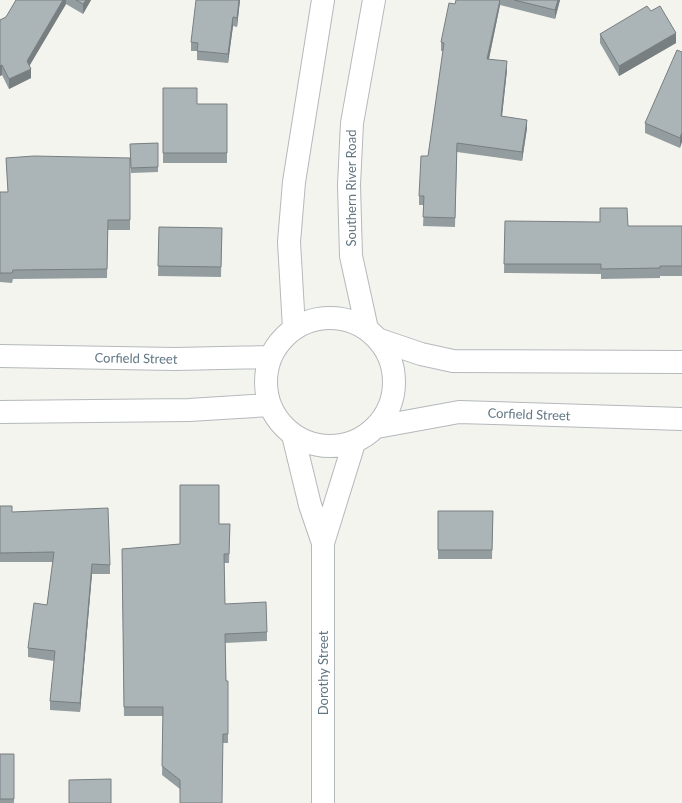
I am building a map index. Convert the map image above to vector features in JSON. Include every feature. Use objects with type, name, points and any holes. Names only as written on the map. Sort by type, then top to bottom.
[{"type":"main road","points":[[294,328],[289,242],[294,189],[324,0]]},
{"type":"main road","name":"Southern River Road","points":[[373,334],[352,256],[349,185],[352,123],[374,0]]},
{"type":"main road","points":[[373,334],[390,356],[395,374],[394,393],[388,412],[377,427],[354,443],[333,447],[312,445],[293,435],[279,422],[270,405],[266,389],[266,373],[271,357],[280,341],[294,328],[312,320],[331,317],[350,320],[373,334],[421,354],[453,361],[682,362]]},
{"type":"main road","name":"Corfield Street","points":[[0,356],[175,359],[271,357]]},
{"type":"main road","points":[[0,412],[188,410],[270,405]]},
{"type":"main road","name":"Corfield Street","points":[[377,427],[459,412],[682,419]]},
{"type":"main road","name":"Dorothy Street","points":[[293,435],[310,505],[322,543],[323,803]]},
{"type":"main road","name":"Dorothy Street","points":[[322,543],[354,443]]},
{"type":"building","points":[[16,0],[63,0],[27,61],[31,69],[9,79],[2,65],[0,66],[0,20],[6,17]]},
{"type":"building","points":[[76,0],[86,0],[83,4]]},
{"type":"building","points":[[196,0],[239,0],[237,18],[233,17],[228,54],[197,51],[198,43],[191,42]]},
{"type":"building","points":[[456,0],[500,0],[487,59],[507,61],[501,116],[527,120],[522,152],[457,143],[455,218],[423,217],[424,196],[419,196],[421,156],[428,156],[444,43],[441,42],[449,3],[455,4]]},
{"type":"building","points":[[514,0],[558,0],[555,10]]},
{"type":"building","points":[[647,6],[651,11],[660,6],[676,33],[619,66],[600,34]]},
{"type":"building","points":[[677,50],[682,52],[682,132],[680,138],[645,123]]},
{"type":"building","points":[[163,88],[197,88],[197,104],[227,104],[227,153],[163,153]]},
{"type":"building","points":[[158,143],[158,167],[131,168],[130,144]]},
{"type":"building","points":[[34,156],[130,158],[130,220],[108,220],[107,269],[13,270],[12,273],[0,273],[0,192],[8,192],[6,158]]},
{"type":"building","points":[[600,208],[627,208],[628,226],[682,226],[682,266],[601,269],[601,264],[504,264],[505,221],[600,222]]},
{"type":"building","points":[[159,227],[222,228],[221,267],[158,266]]},
{"type":"building","points":[[180,485],[219,485],[219,524],[230,524],[229,554],[224,554],[225,604],[266,602],[267,632],[225,634],[226,681],[228,681],[228,734],[223,734],[222,803],[180,803],[180,780],[162,766],[163,707],[124,707],[122,549],[180,544]]},
{"type":"building","points":[[0,506],[12,506],[12,512],[108,508],[110,565],[92,564],[80,703],[50,701],[55,651],[28,648],[34,603],[47,605],[54,552],[0,553]]},
{"type":"building","points":[[438,511],[493,511],[492,550],[438,550]]},
{"type":"building","points":[[0,754],[14,754],[14,799],[0,799]]},
{"type":"building","points":[[111,779],[111,803],[69,803],[69,780]]}]
